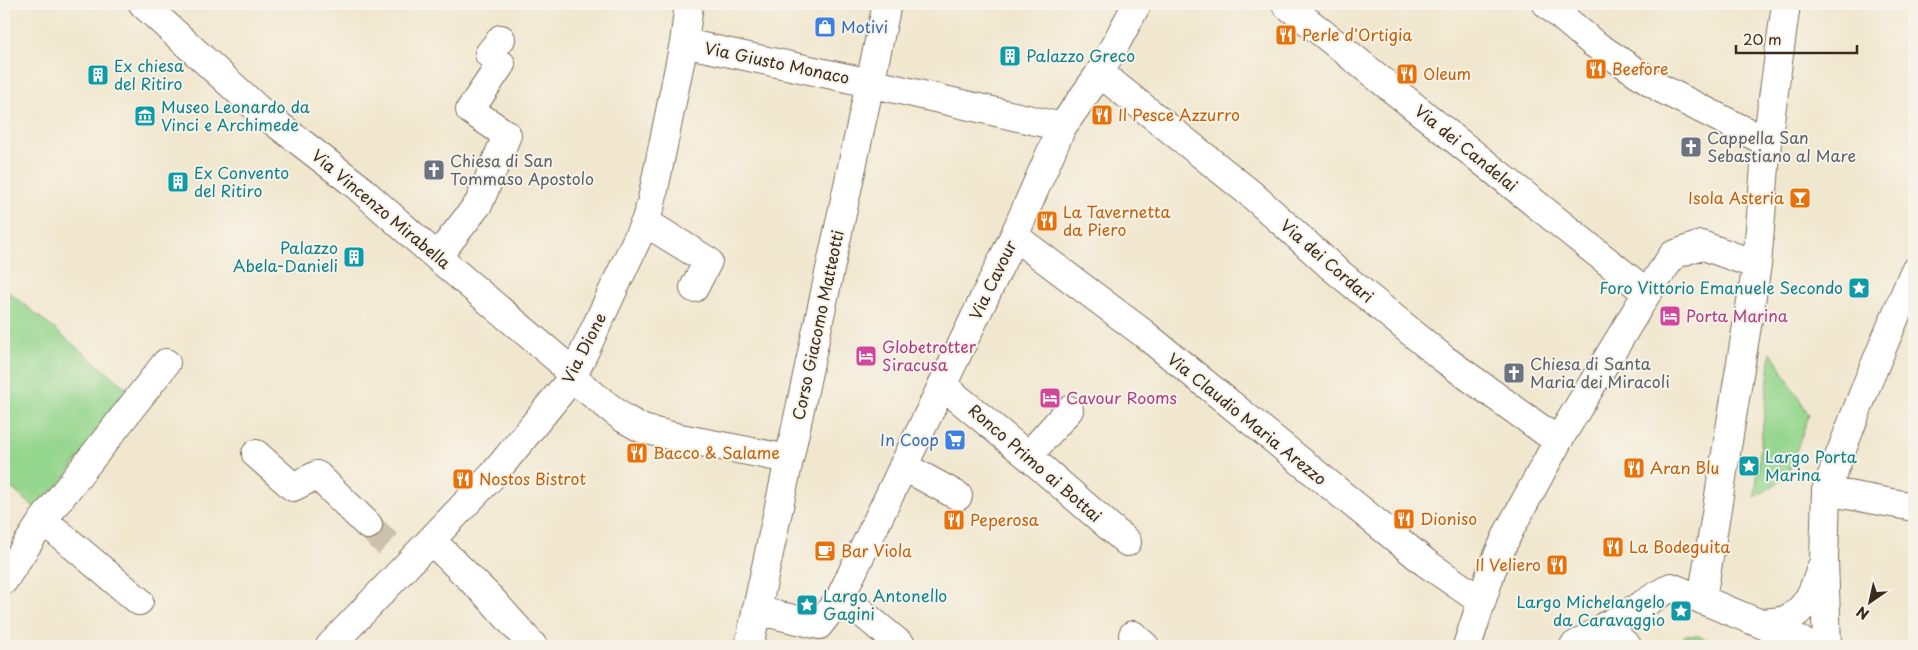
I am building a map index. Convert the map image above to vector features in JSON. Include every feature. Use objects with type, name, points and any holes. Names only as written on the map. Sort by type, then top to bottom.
[{"type":"street","name":"Via Dione","points":[[330,646],[404,560],[432,540],[493,475],[572,378],[645,222],[651,204],[684,43],[689,4]]},
{"type":"street","name":"Corso Giacomo Matteotti","points":[[749,646],[887,4]]},
{"type":"street","name":"Via Cavour","points":[[756,610],[819,625],[847,598],[903,466],[1014,236],[1062,127],[1100,73],[1137,4]]},
{"type":"street","name":"Via dei Candelai","points":[[1286,4],[1647,293]]},
{"type":"street","points":[[1547,4],[1593,43],[1660,88],[1767,142]]},
{"type":"street","points":[[1702,599],[1757,265],[1767,142],[1786,4]]},
{"type":"street","name":"Via Vincenzo Mirabella","points":[[148,6],[260,110],[356,185],[437,257],[560,361],[572,378],[622,418],[643,429],[789,459]]},
{"type":"street","points":[[437,257],[479,203],[507,135],[470,110],[501,64],[490,54],[501,39]]},
{"type":"street","name":"Via Giusto Monaco","points":[[684,43],[1062,127]]},
{"type":"street","name":"Via dei Cordari","points":[[1100,73],[1251,194],[1332,268],[1437,353],[1558,441]]},
{"type":"street","points":[[645,222],[708,260],[694,288]]},
{"type":"street","name":"Via Claudio Maria Arezzo","points":[[1014,236],[1143,333],[1426,563],[1482,601]]},
{"type":"street","points":[[1468,646],[1492,569],[1508,531],[1558,441],[1647,293],[1673,255],[1701,245],[1757,265]]},
{"type":"street","points":[[1827,646],[1824,560],[1826,491],[1867,384],[1914,272]]},
{"type":"street","points":[[4,580],[43,520],[166,363]]},
{"type":"street","name":"Ronco Primo ai Bottai","points":[[942,385],[1028,456],[1127,542]]},
{"type":"street","points":[[1028,456],[1070,410]]},
{"type":"street","points":[[256,454],[293,487],[317,475],[368,525]]},
{"type":"street","points":[[903,466],[958,496]]},
{"type":"street","points":[[1826,491],[1914,507]]},
{"type":"street","points":[[43,520],[139,602]]},
{"type":"street","points":[[432,540],[492,600],[533,646]]},
{"type":"street","points":[[1760,623],[1786,620],[1798,612],[1815,589],[1824,560]]},
{"type":"street","points":[[1574,646],[1671,587],[1798,639],[1809,646]]},
{"type":"street","points":[[847,598],[902,646]]},
{"type":"street","points":[[1605,626],[1627,646]]},
{"type":"green space","points":[[4,288],[130,391],[39,511],[4,482]]},
{"type":"green space","points":[[1771,352],[1809,415],[1787,477],[1755,497]]},
{"type":"green space","points":[[1686,635],[1698,636],[1721,646],[1679,646],[1678,642]]},
{"type":"tunnel","points":[[368,525],[400,556]]},
{"type":"place","name":"Motivi","points":[[825,27]]},
{"type":"place","name":"Perle d'Ortigia","points":[[1286,35]]},
{"type":"place","name":"Palazzo Greco","points":[[1010,56]]},
{"type":"place","name":"Beefore","points":[[1596,69]]},
{"type":"place","name":"Oleum","points":[[1407,74]]},
{"type":"place","name":"Ex chiesa del Ritiro","points":[[98,75]]},
{"type":"place","name":"Il Pesce Azzurro","points":[[1102,115]]},
{"type":"place","name":"Museo Leonardo da Vinci e Archimede","points":[[145,116]]},
{"type":"place","name":"Cappella San Sebastiano al Mare","points":[[1691,147]]},
{"type":"place","name":"Chiesa di San Tommaso Apostolo","points":[[434,170]]},
{"type":"place","name":"Ex Convento del Ritiro","points":[[178,182]]},
{"type":"place","name":"Isola Asteria","points":[[1800,198]]},
{"type":"place","name":"La Tavernetta da Piero","points":[[1047,221]]},
{"type":"place","name":"Palazzo Abela-Danieli","points":[[354,257]]},
{"type":"place","name":"Foro Vittorio Emanuele Secondo","points":[[1859,288]]},
{"type":"place","name":"Porta Marina","points":[[1670,316]]},
{"type":"place","name":"Globetrotter Siracusa","points":[[866,356]]},
{"type":"place","name":"Chiesa di Santa Maria dei Miracoli","points":[[1514,373]]},
{"type":"place","name":"Cavour Rooms","points":[[1050,398]]},
{"type":"place","name":"In Coop","points":[[955,440]]},
{"type":"place","name":"Bacco & Salame","points":[[637,453]]},
{"type":"place","name":"Largo Porta Marina","points":[[1749,466]]},
{"type":"place","name":"Aran Blu","points":[[1634,468]]},
{"type":"place","name":"Nostos Bistrot","points":[[463,479]]},
{"type":"place","name":"Dioniso","points":[[1404,519]]},
{"type":"place","name":"Peperosa","points":[[954,520]]},
{"type":"place","name":"La Bodeguita","points":[[1613,547]]},
{"type":"place","name":"Bar Viola","points":[[825,551]]},
{"type":"place","name":"Il Veliero","points":[[1557,565]]},
{"type":"place","name":"Largo Antonello Gagini","points":[[807,605]]},
{"type":"place","name":"Largo Michelangelo da Caravaggio","points":[[1681,611]]}]
